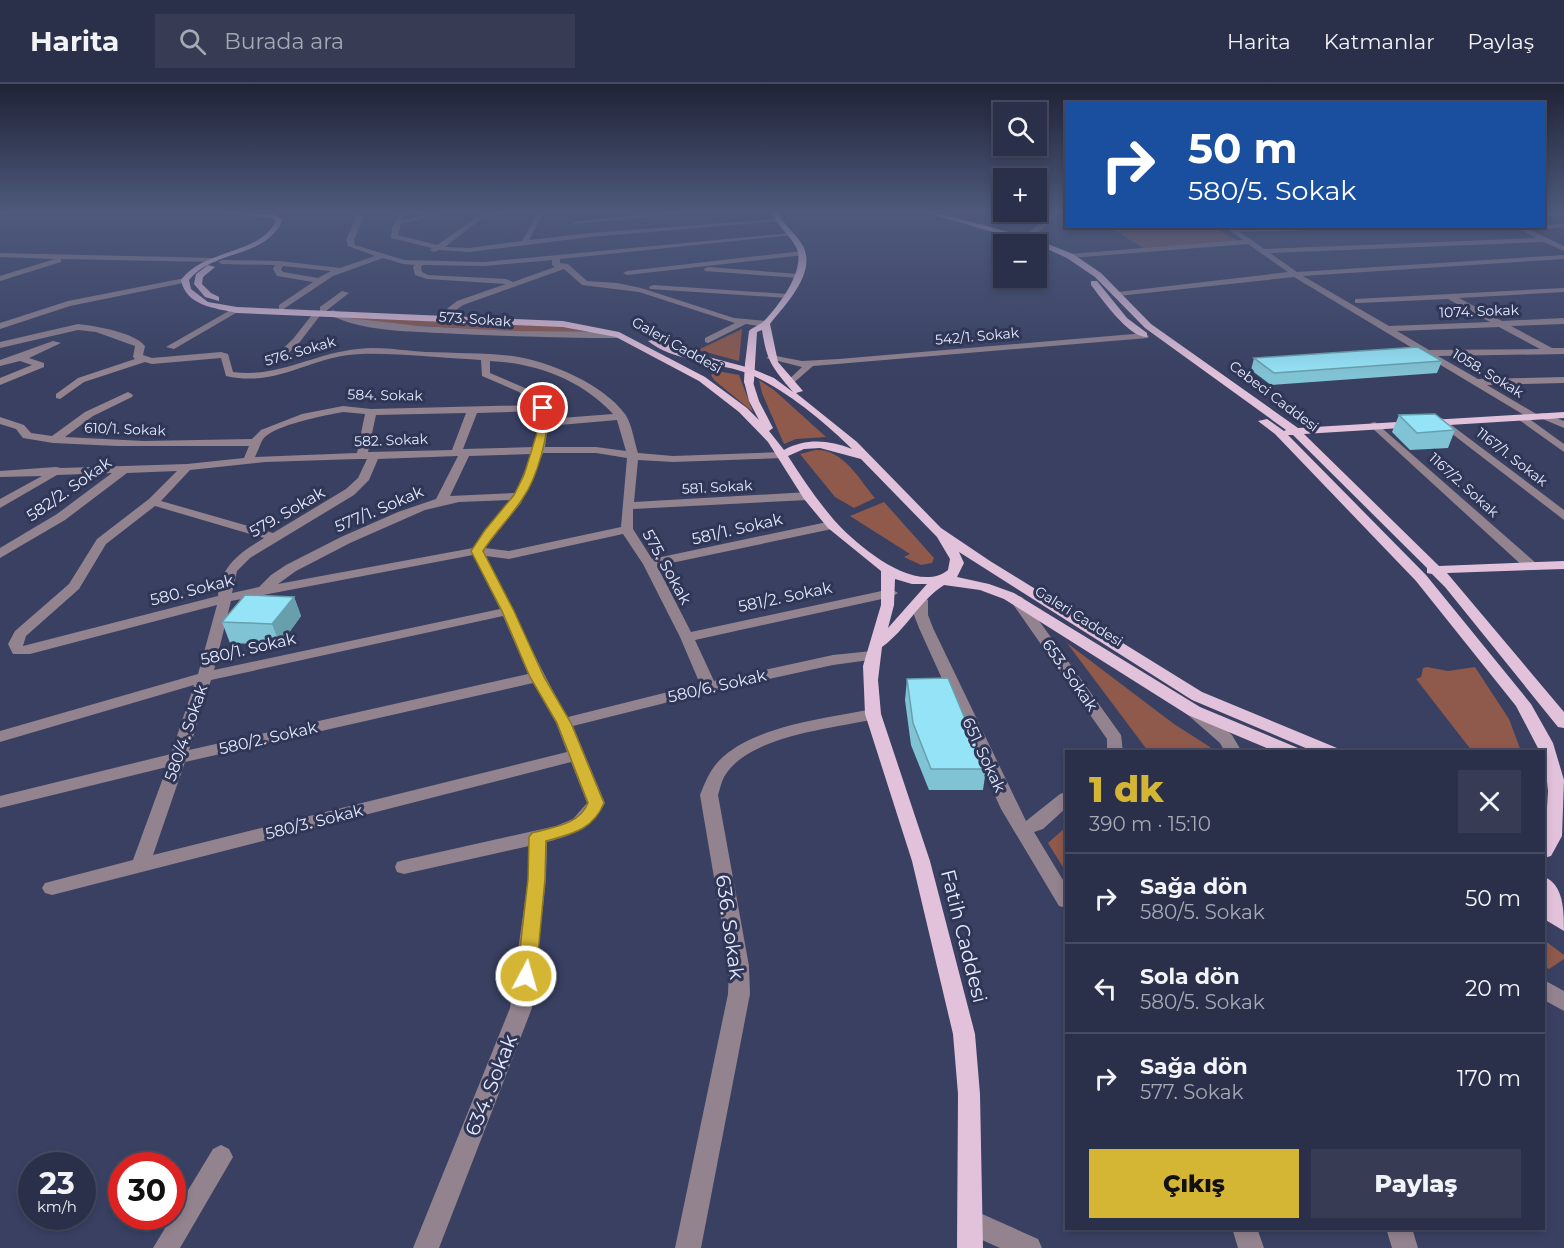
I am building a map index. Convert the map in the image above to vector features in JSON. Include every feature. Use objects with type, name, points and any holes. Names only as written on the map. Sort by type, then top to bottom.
[{"type":"main road","name":"Galeri Caddesi","points":[[204,266],[193,270],[185,280],[187,290],[212,306],[237,310],[446,314],[560,319],[632,333],[679,352],[749,372],[783,388],[813,411],[853,444],[937,531],[985,564],[1188,691],[1326,750]]},
{"type":"main road","name":"Galeri Caddesi","points":[[211,266],[198,279],[198,284],[208,295],[231,303],[333,313]]},
{"type":"main road","points":[[772,440],[770,431],[754,401],[749,372],[753,331],[766,324],[788,296],[798,276],[800,266]]},
{"type":"main road","name":"Cebeci Caddesi","points":[[1073,266],[1095,284],[1124,320],[1279,432],[1427,585],[1511,687],[1535,722],[1554,770],[1557,805],[1551,839]]},
{"type":"main road","name":"Cebeci Caddesi","points":[[1086,266],[1098,274],[1136,316],[1295,431],[1437,571],[1564,723]]},
{"type":"main road","points":[[766,324],[771,358],[805,398],[813,411]]},
{"type":"main road","points":[[1145,336],[1159,334]]},
{"type":"main road","name":"Galeri Caddesi","points":[[619,335],[702,379],[743,410],[772,440],[807,496],[831,525],[887,570],[912,580],[957,581],[976,585],[1017,600],[1194,711],[1287,750]]},
{"type":"main road","points":[[702,379],[703,374],[711,369],[749,372]]},
{"type":"main road","points":[[1279,432],[1564,415]]},
{"type":"main road","points":[[782,455],[805,445],[826,444],[848,451],[869,462]]},
{"type":"main road","points":[[874,650],[938,582],[953,573],[958,563],[937,531]]},
{"type":"main road","points":[[1401,557],[1437,571],[1564,565]]},
{"type":"main road","name":"Fatih Caddesi","points":[[887,570],[891,592],[874,650],[870,679],[873,714],[927,883],[964,1034],[969,1094],[970,1248]]},
{"type":"main road","points":[[1545,784],[1554,770]]},
{"type":"main road","points":[[1545,886],[1564,915]]},
{"type":"main road","points":[[1545,910],[1564,923]]},
{"type":"street","points":[[0,279],[39,266]]},
{"type":"street","points":[[278,266],[277,269],[280,274],[320,281]]},
{"type":"street","points":[[308,266],[340,270]]},
{"type":"street","points":[[282,307],[320,281],[351,266]]},
{"type":"street","points":[[418,266],[418,273],[427,277],[506,280],[512,285]]},
{"type":"street","points":[[446,314],[460,303],[564,266]]},
{"type":"street","points":[[565,266],[585,283],[788,296]]},
{"type":"street","points":[[620,266],[627,273]]},
{"type":"street","points":[[617,285],[627,273],[668,266]]},
{"type":"street","points":[[720,266],[798,276]]},
{"type":"street","name":"1058. Sokak","points":[[1284,266],[1350,301],[1476,382],[1538,416],[1564,425]]},
{"type":"street","points":[[1118,294],[1295,274],[1402,266]]},
{"type":"street","points":[[0,326],[68,304],[185,280]]},
{"type":"street","points":[[617,285],[665,297],[744,322],[766,324]]},
{"type":"street","points":[[1350,301],[1564,290]]},
{"type":"street","points":[[1540,291],[1556,299]]},
{"type":"street","points":[[273,363],[296,341],[321,311],[345,293]]},
{"type":"street","points":[[1449,296],[1564,360]]},
{"type":"street","points":[[171,347],[237,310]]},
{"type":"street","name":"573. Sokak","points":[[333,313],[338,319],[364,325],[512,335],[619,335]]},
{"type":"street","name":"1074. Sokak","points":[[1391,328],[1564,321]]},
{"type":"street","points":[[708,340],[744,322]]},
{"type":"street","points":[[0,345],[68,328],[86,327],[137,342],[140,346],[138,357],[142,360],[81,380],[60,396]]},
{"type":"street","name":"542/1. Sokak","points":[[771,358],[788,363],[811,363],[1145,336]]},
{"type":"street","points":[[0,363],[20,358],[56,343]]},
{"type":"street","name":"576. Sokak","points":[[142,360],[221,355],[225,359],[229,374],[250,377],[285,372],[333,356],[360,351],[486,357],[533,363],[582,383],[600,395],[621,416],[633,456]]},
{"type":"street","points":[[1428,353],[1564,351]]},
{"type":"street","points":[[404,867],[576,827],[592,814],[596,803],[564,723],[537,677],[508,611],[477,551],[489,532],[519,496],[538,450],[544,423],[543,408],[525,390],[485,374],[486,357]]},
{"type":"street","points":[[0,382],[41,365],[20,358]]},
{"type":"street","points":[[790,383],[811,363]]},
{"type":"street","points":[[1476,382],[1564,380]]},
{"type":"street","points":[[53,440],[89,414],[128,395]]},
{"type":"street","name":"584. Sokak","points":[[256,442],[265,432],[324,411],[343,409],[371,412],[472,411],[543,408]]},
{"type":"street","points":[[441,502],[461,453],[472,411]]},
{"type":"street","name":"579. Sokak","points":[[226,598],[226,576],[234,564],[350,492],[363,480],[368,456],[371,412]]},
{"type":"street","points":[[544,423],[621,416]]},
{"type":"street","points":[[1520,417],[1564,449]]},
{"type":"street","name":"610/1. Sokak","points":[[0,420],[20,426],[27,436],[53,440],[161,446],[256,442]]},
{"type":"street","name":"1167/1. Sokak","points":[[1442,421],[1564,516]]},
{"type":"street","name":"1167/2. Sokak","points":[[1375,425],[1532,567]]},
{"type":"street","points":[[248,461],[256,442]]},
{"type":"street","name":"582. Sokak","points":[[0,474],[56,470],[187,467],[248,461],[538,450],[596,450],[673,459],[782,455]]},
{"type":"street","name":"575. Sokak","points":[[633,456],[627,529],[631,539],[649,564],[687,637],[709,687]]},
{"type":"street","name":"580. Sokak","points":[[187,467],[153,502],[101,542],[74,586],[20,634],[15,644],[18,651],[30,650],[265,589],[477,551],[508,555],[627,529]]},
{"type":"street","name":"582/2. Sokak","points":[[0,554],[61,517],[125,469]]},
{"type":"street","points":[[0,504],[45,479],[56,470]]},
{"type":"street","name":"577/1. Sokak","points":[[265,589],[291,568],[406,514],[441,502],[462,498],[519,496]]},
{"type":"street","name":"581. Sokak","points":[[628,506],[807,496]]},
{"type":"street","points":[[153,502],[275,537]]},
{"type":"street","name":"581/1. Sokak","points":[[649,564],[831,525]]},
{"type":"street","name":"581/2. Sokak","points":[[687,637],[891,592]]},
{"type":"street","name":"580/4. Sokak","points":[[140,866],[205,677],[226,598]]},
{"type":"street","name":"651. Sokak","points":[[921,600],[921,615],[926,628],[995,780],[1065,899]]},
{"type":"street","name":"653. Sokak","points":[[1017,600],[1115,739],[1115,750]]},
{"type":"street","name":"580/1. Sokak","points":[[0,737],[117,700],[205,677],[508,611]]},
{"type":"street","name":"580/6. Sokak","points":[[564,723],[709,687],[874,650]]},
{"type":"street","name":"580/2. Sokak","points":[[0,802],[178,758],[537,677]]},
{"type":"street","points":[[1194,711],[1226,739],[1233,750]]},
{"type":"street","name":"636. Sokak","points":[[688,1248],[739,994],[739,966],[709,795],[718,772],[738,754],[768,737],[873,714]]},
{"type":"street","name":"580/3. Sokak","points":[[52,888],[576,754]]},
{"type":"street","points":[[1024,829],[1037,824],[1065,799]]},
{"type":"street","name":"634. Sokak","points":[[426,1248],[522,1008],[537,879],[538,837]]},
{"type":"street","points":[[1545,989],[1564,1002]]},
{"type":"street","points":[[166,1248],[221,1157]]},
{"type":"street","points":[[970,1222],[1029,1248]]},
{"type":"street","points":[[1245,1230],[1251,1248]]},
{"type":"street","points":[[1400,1230],[1405,1248]]},
{"type":"shaded area","points":[[345,317],[563,326],[592,333],[564,334],[369,323]]},
{"type":"shaded area","points":[[742,329],[739,361],[698,350]]},
{"type":"shaded area","points":[[717,371],[739,375],[753,412],[714,380],[711,375]]},
{"type":"shaded area","points":[[759,380],[774,390],[826,437],[796,439],[784,444],[762,393]]},
{"type":"shaded area","points":[[816,450],[834,454],[850,466],[875,498],[854,508],[835,497],[800,454]]},
{"type":"shaded area","points":[[884,502],[934,558],[932,563],[921,565],[904,557],[910,554],[850,516]]},
{"type":"shaded area","points":[[1067,643],[1212,750],[1147,750]]},
{"type":"shaded area","points":[[1475,667],[1509,719],[1521,750],[1471,750],[1416,679],[1421,677],[1423,668],[1448,671]]},
{"type":"shaded area","points":[[1065,828],[1065,870],[1048,843]]},
{"type":"shaded area","points":[[1545,941],[1564,955],[1564,959],[1549,969],[1545,967]]},
{"type":"building","points":[[1418,347],[1442,361],[1274,373],[1254,358]]},
{"type":"building","points":[[1435,414],[1455,430],[1417,433],[1399,415]]},
{"type":"building","points":[[245,595],[294,597],[272,624],[222,622]]},
{"type":"building","points":[[948,678],[986,769],[931,769],[913,723],[907,679]]},
{"type":"route","points":[[526,976],[537,879],[538,837],[576,827],[592,814],[596,803],[564,723],[546,688],[537,677],[508,611],[477,551],[489,532],[509,511],[529,475],[544,423],[543,408]]}]
